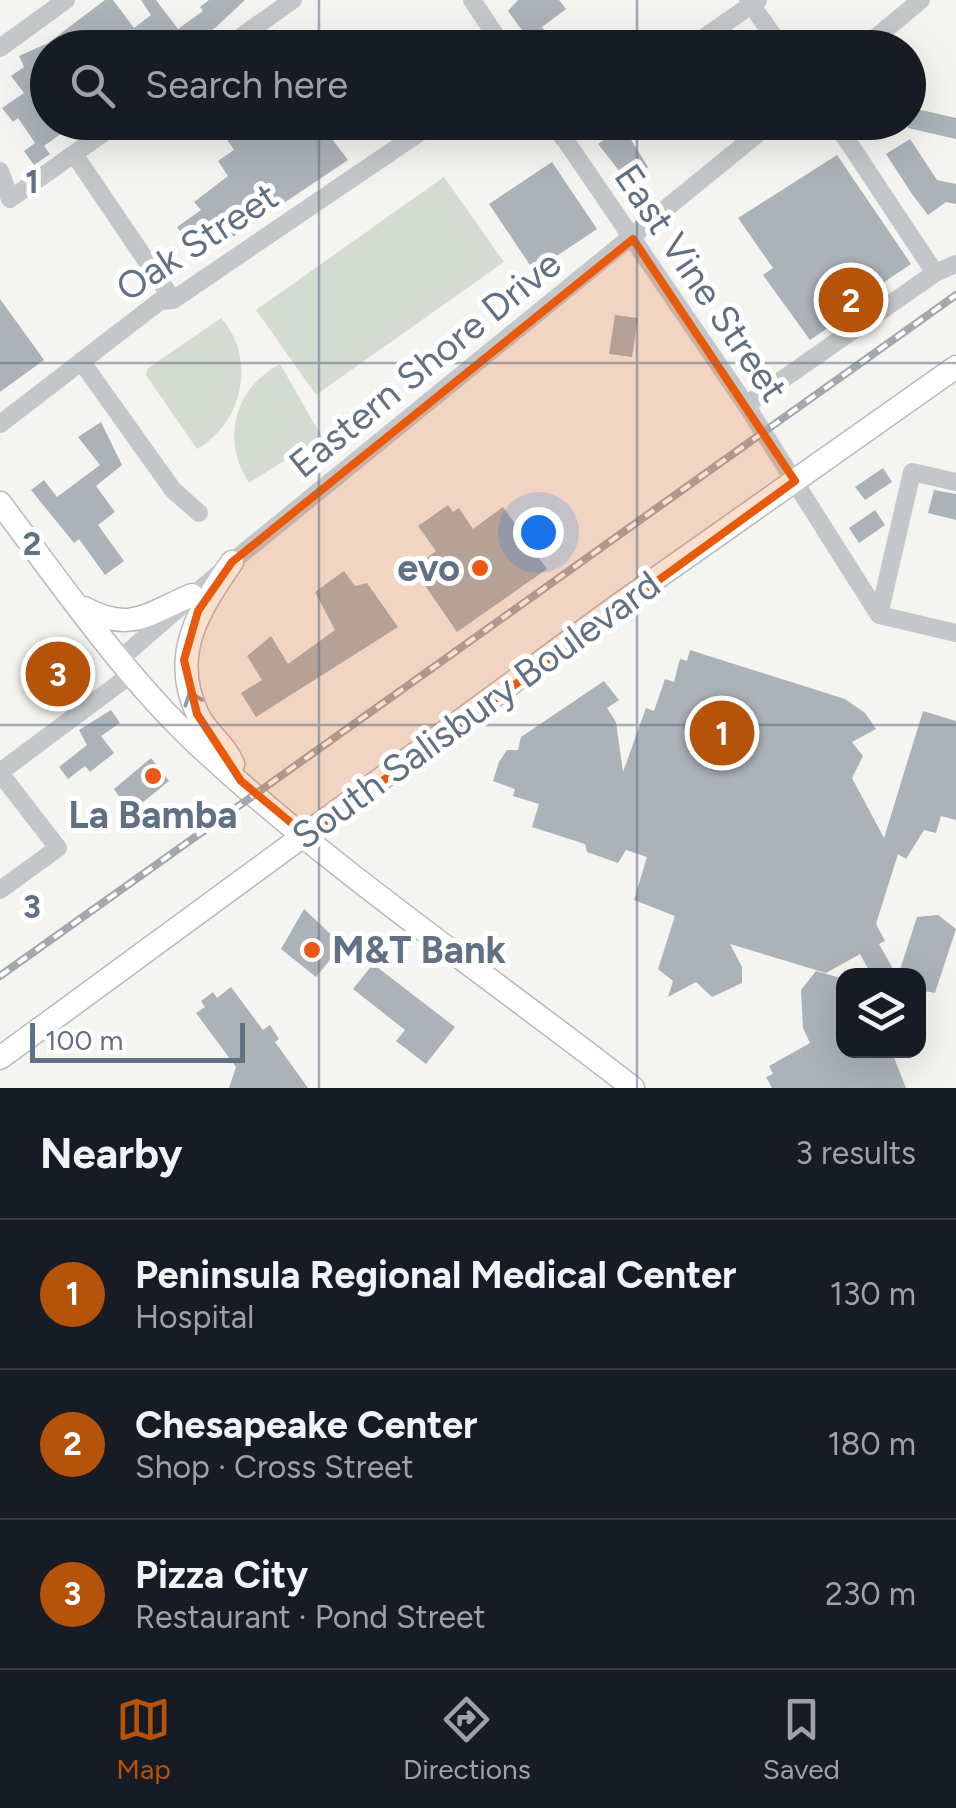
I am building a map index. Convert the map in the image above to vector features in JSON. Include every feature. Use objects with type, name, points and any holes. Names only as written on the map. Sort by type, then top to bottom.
[{"type":"main road","name":"South Salisbury Boulevard","points":[[0,1058],[618,606],[956,367]]},
{"type":"main road","points":[[0,503],[126,666],[197,743],[307,836],[633,1088]]},
{"type":"main road","points":[[232,562],[198,611],[184,660],[198,714],[228,750],[241,781]]},
{"type":"main road","points":[[77,605],[111,622],[125,622],[192,595]]},
{"type":"street","points":[[0,48],[66,0]]},
{"type":"street","points":[[250,30],[292,0]]},
{"type":"street","points":[[472,0],[492,30]]},
{"type":"street","points":[[885,30],[922,0]]},
{"type":"street","points":[[714,30],[752,2],[770,30]]},
{"type":"street","points":[[0,171],[10,199],[94,140]]},
{"type":"street","name":"Oak Street","points":[[0,424],[160,301],[173,300],[409,140]]},
{"type":"street","name":"East Vine Street","points":[[565,140],[746,406],[879,615]]},
{"type":"street","name":"Eastern Shore Drive","points":[[0,773],[126,666],[192,595],[751,140]]},
{"type":"street","points":[[847,140],[935,273]]},
{"type":"street","points":[[74,154],[173,300]]},
{"type":"street","points":[[746,406],[935,273],[956,264]]},
{"type":"street","points":[[81,361],[174,490],[199,513]]},
{"type":"street","points":[[956,482],[912,472],[879,615],[956,633]]},
{"type":"street","points":[[0,773],[58,848],[0,890]]},
{"type":"highlighted area","points":[[633,239],[795,481],[307,836],[241,781],[197,714],[184,660],[198,611],[232,562]]},
{"type":"shaded area","points":[[444,177],[504,262],[316,395],[256,310]]},
{"type":"shaded area","points":[[221,318],[239,352],[240,389],[225,423],[197,449],[146,375],[147,369]]},
{"type":"shaded area","points":[[280,364],[322,437],[249,483],[236,450],[237,416],[252,387]]},
{"type":"building","points":[[105,0],[113,0],[134,28],[151,15],[141,0],[156,0],[178,29],[203,11],[200,7],[209,0],[245,0],[212,30],[65,30]]},
{"type":"building","points":[[518,0],[559,0],[566,9],[542,27],[544,30],[522,30],[508,11]]},
{"type":"building","points":[[30,51],[30,136],[18,118],[13,122],[2,108],[24,93],[11,76],[24,67],[19,56]]},
{"type":"building","points":[[926,111],[956,118],[956,139],[926,132]]},
{"type":"building","points":[[33,140],[52,140],[44,146],[50,154],[34,165],[24,151],[35,143]]},
{"type":"building","points":[[227,140],[333,140],[348,160],[224,243],[214,229],[191,246],[177,227],[201,210],[194,202],[228,176],[218,161],[234,150]]},
{"type":"building","points":[[604,140],[631,140],[648,167],[628,182],[598,144]]},
{"type":"building","points":[[911,140],[937,180],[956,184],[956,204],[946,202],[928,215],[886,154]]},
{"type":"building","points":[[837,155],[911,264],[843,310],[847,315],[810,340],[763,275],[773,268],[738,218]]},
{"type":"building","points":[[552,162],[597,229],[534,271],[489,204]]},
{"type":"building","points":[[0,299],[44,360],[0,392]]},
{"type":"building","points":[[615,315],[638,318],[632,357],[609,354]]},
{"type":"building","points":[[101,422],[122,465],[96,486],[115,512],[98,525],[124,561],[105,575],[79,539],[74,543],[31,490],[44,480],[57,497],[100,465],[78,437]]},
{"type":"building","points":[[883,468],[892,482],[865,500],[855,487]]},
{"type":"building","points":[[934,490],[956,494],[956,520],[928,513]]},
{"type":"building","name":"evo","points":[[448,505],[453,512],[459,508],[473,529],[503,507],[547,569],[457,632],[413,568],[436,551],[418,526]]},
{"type":"building","points":[[875,510],[885,525],[859,543],[849,528]]},
{"type":"building","points":[[344,571],[355,586],[367,583],[398,627],[256,717],[241,693],[262,680],[247,656],[271,636],[288,664],[335,630],[315,592]]},
{"type":"building","points":[[690,650],[845,699],[865,713],[876,729],[852,742],[863,756],[852,778],[884,838],[923,711],[956,721],[956,820],[941,816],[936,833],[924,830],[906,859],[898,854],[876,924],[885,941],[879,944],[892,968],[868,968],[860,954],[826,973],[730,944],[742,967],[742,983],[712,997],[696,982],[668,997],[673,981],[658,969],[675,916],[634,900],[647,857],[626,850],[618,863],[587,852],[585,844],[532,827],[539,804],[513,796],[515,789],[493,781],[499,762],[507,750],[518,750],[521,737],[604,681],[619,700],[607,708],[616,722],[623,772],[646,708],[654,711],[665,679],[674,682],[680,659],[687,661]]},
{"type":"building","points":[[52,654],[79,685],[64,697],[33,664]]},
{"type":"building","points":[[111,710],[120,723],[101,736],[114,753],[90,772],[85,766],[68,779],[59,767],[87,745],[79,730]]},
{"type":"building","points":[[151,758],[169,781],[142,803],[154,818],[140,829],[114,789]]},
{"type":"building","points":[[304,909],[342,945],[316,977],[281,949]]},
{"type":"building","points":[[938,915],[956,929],[935,993],[926,991],[926,968],[901,968],[917,917]]},
{"type":"building","points":[[373,964],[455,1027],[426,1064],[396,1041],[405,1030],[353,989]]},
{"type":"building","points":[[816,971],[836,977],[836,1058],[894,1058],[906,1088],[772,1088],[766,1077],[773,1074],[769,1066],[810,1043],[803,1028],[801,990]]},
{"type":"building","points":[[231,987],[263,1030],[270,1025],[279,1039],[275,1042],[308,1088],[229,1088],[236,1067],[196,1013],[205,1007],[201,1001],[213,992],[217,998]]},
{"type":"railway","points":[[0,976],[956,295]]},
{"type":"place","name":"Chesapeake Center","points":[[851,300]]},
{"type":"place","name":"evo","points":[[480,568]]},
{"type":"place","name":"Pizza City","points":[[58,674]]},
{"type":"place","name":"Peninsula Regional Medical Center","points":[[722,733]]},
{"type":"place","name":"La Bamba","points":[[153,776]]},
{"type":"place","name":"M&T Bank","points":[[312,950]]}]
